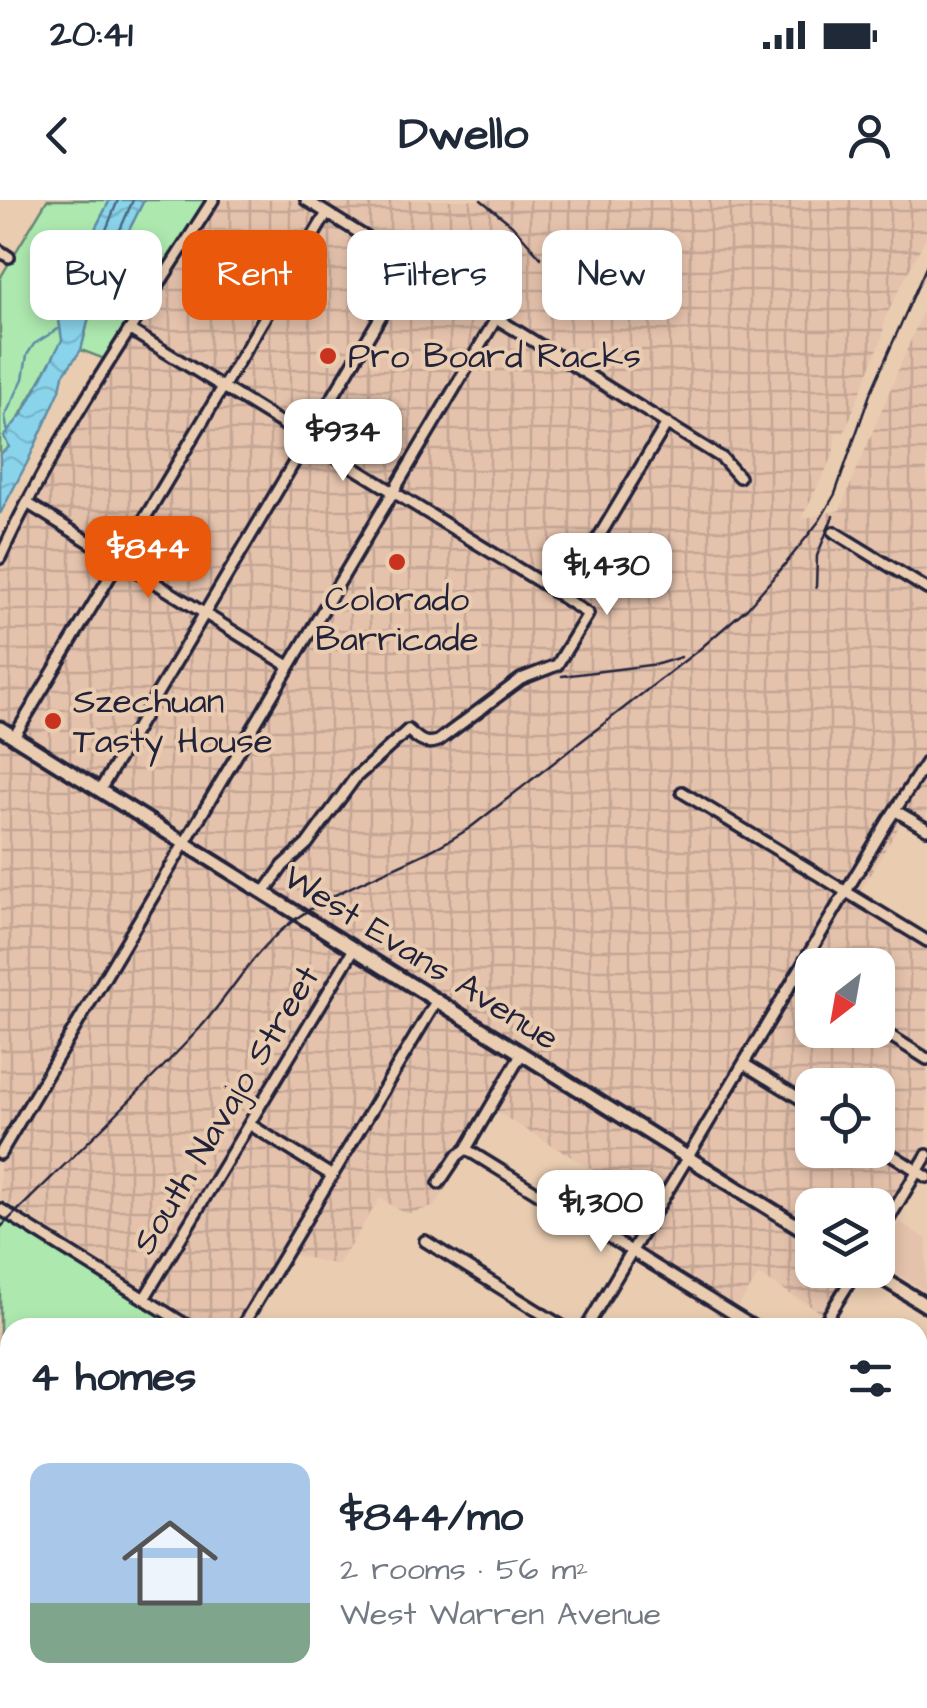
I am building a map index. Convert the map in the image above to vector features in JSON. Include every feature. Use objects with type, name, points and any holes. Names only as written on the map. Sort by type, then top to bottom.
[{"type":"main road","name":"West Evans Avenue","points":[[0,728],[795,1224]]},
{"type":"main road","points":[[895,1286],[927,1306]]},
{"type":"street","points":[[0,558],[27,503],[212,200]]},
{"type":"street","points":[[306,200],[354,230]]},
{"type":"street","points":[[14,737],[327,213]]},
{"type":"street","points":[[100,790],[379,320]]},
{"type":"street","points":[[0,1154],[495,320]]},
{"type":"street","points":[[502,320],[730,464],[739,477]]},
{"type":"street","points":[[130,330],[558,591],[588,614],[556,665],[521,679],[438,741],[421,742],[408,730],[355,778],[307,844],[282,866],[264,892]]},
{"type":"street","points":[[558,591],[667,423]]},
{"type":"street","points":[[27,503],[289,666]]},
{"type":"street","points":[[834,532],[927,589]]},
{"type":"street","points":[[813,948],[927,761]]},
{"type":"street","points":[[682,792],[927,942]]},
{"type":"street","points":[[896,810],[927,830]]},
{"type":"street","name":"South Navajo Street","points":[[144,1299],[354,949]]},
{"type":"street","points":[[592,1318],[795,980]]},
{"type":"street","points":[[247,1318],[438,1000]]},
{"type":"street","points":[[895,1039],[927,1059]]},
{"type":"street","points":[[440,1183],[466,1149],[522,1053]]},
{"type":"street","points":[[744,1064],[795,1096]]},
{"type":"street","points":[[249,1124],[331,1175]]},
{"type":"street","points":[[466,1149],[740,1318]]},
{"type":"street","points":[[895,1213],[922,1174],[927,1155]]},
{"type":"street","points":[[895,1157],[922,1174]]},
{"type":"street","points":[[0,1208],[175,1318]]},
{"type":"street","points":[[425,1240],[549,1318]]},
{"type":"street","points":[[827,1318],[846,1288]]},
{"type":"shaded area","points":[[208,200],[927,200],[927,235],[884,320],[883,336],[844,433],[836,433],[833,456],[801,519],[840,510],[927,301],[927,820],[909,810],[852,905],[927,950],[927,1142],[895,1196],[895,1188],[795,1188],[795,1288],[841,1288],[825,1315],[759,1275],[736,1309],[632,1244],[653,1206],[495,1111],[434,1207],[405,1214],[380,1198],[338,1265],[282,1252],[242,1318],[190,1318],[0,1198],[0,555],[23,502],[134,320],[162,320],[162,275],[182,242],[182,320],[327,320],[327,230],[190,230]]},
{"type":"shaded area","points":[[900,1222],[927,1239],[925,1291],[895,1273],[895,1230]]},
{"type":"green space","points":[[47,200],[110,200],[95,230],[30,230],[30,320],[59,320],[63,340],[13,428],[8,450],[0,454],[0,278]]},
{"type":"green space","points":[[144,200],[205,200],[187,230],[182,230],[182,238],[162,270],[162,230],[129,230]]},
{"type":"green space","points":[[88,320],[132,320],[107,360],[81,350]]},
{"type":"green space","points":[[0,1216],[164,1318],[0,1318]]},
{"type":"water","points":[[110,200],[144,200],[129,230],[95,230]]},
{"type":"water","points":[[59,320],[88,320],[81,350],[63,375],[28,461],[0,514],[0,454],[9,447],[4,436],[23,413],[62,340]]},
{"type":"waterway","points":[[8,435],[5,416],[23,379],[27,355],[34,344],[58,329]]},
{"type":"railway","points":[[481,200],[512,225],[541,258]]},
{"type":"railway","points":[[0,1228],[176,1054],[264,948],[289,924],[332,897],[471,827],[747,608],[820,520],[835,494],[870,394],[927,265]]},
{"type":"railway","points":[[816,588],[817,556],[833,516]]},
{"type":"railway","points":[[562,676],[658,664],[681,657]]},
{"type":"place","name":"Pro Board Racks","points":[[328,356]]},
{"type":"place","name":"Colorado Barricade","points":[[397,562]]},
{"type":"place","name":"Szechuan Tasty House","points":[[53,721]]}]
